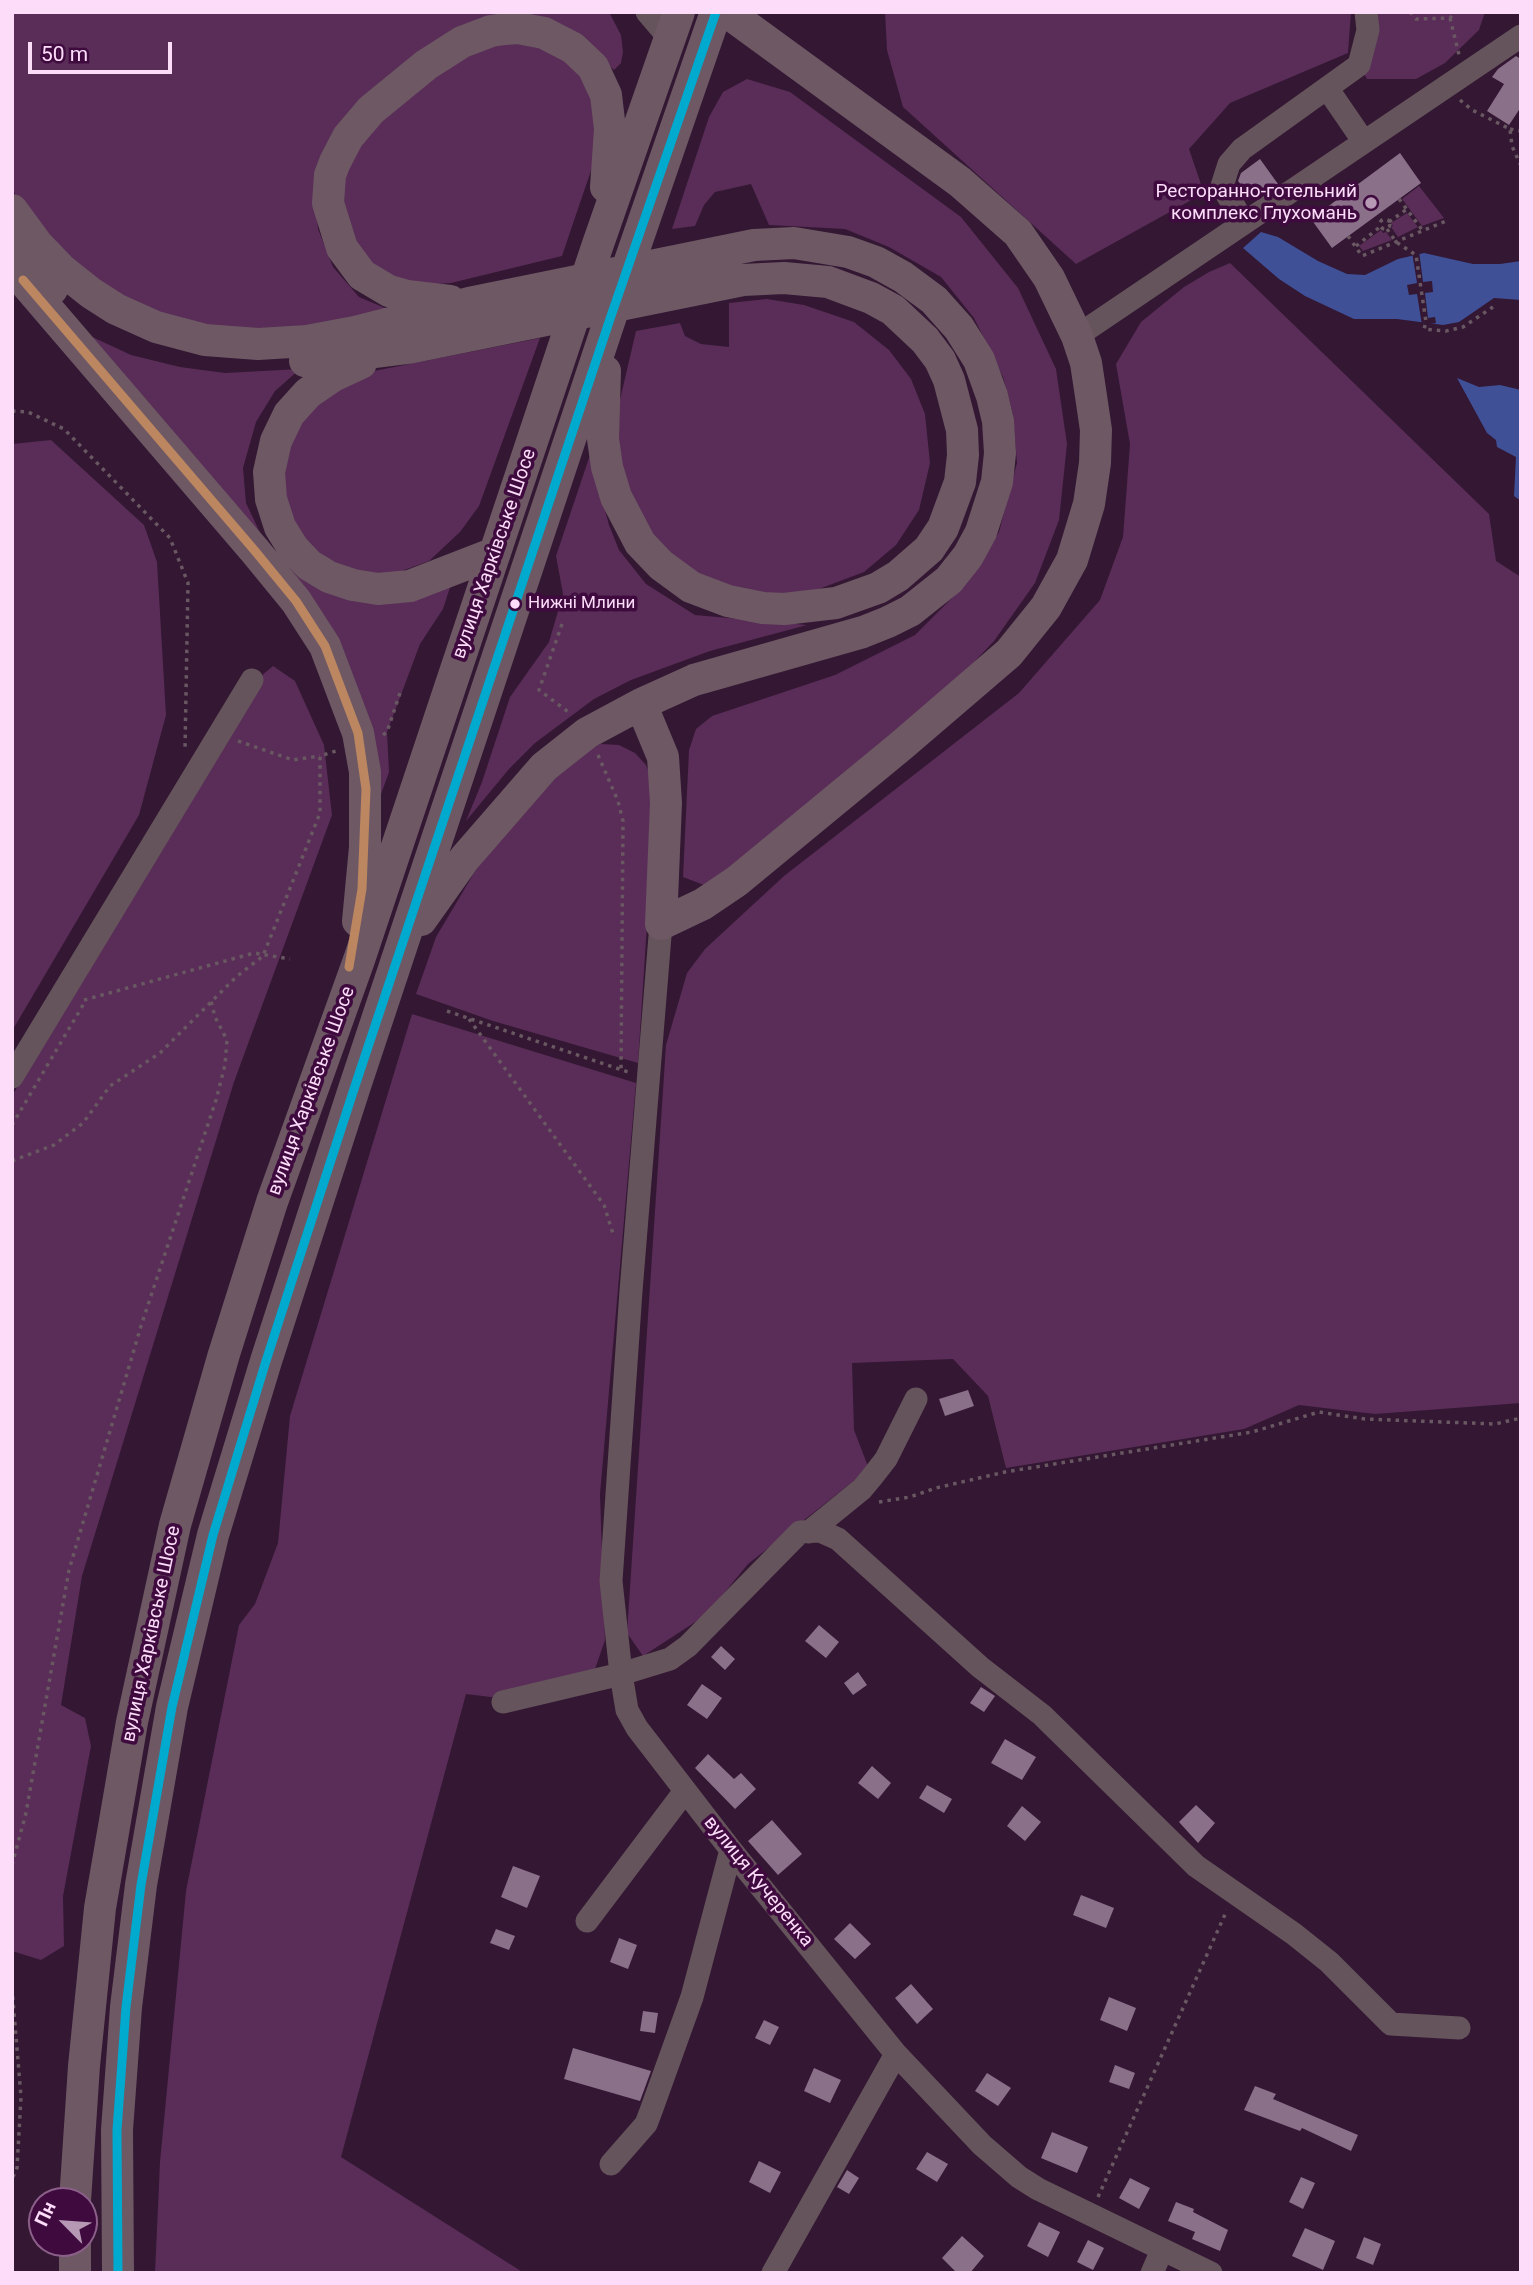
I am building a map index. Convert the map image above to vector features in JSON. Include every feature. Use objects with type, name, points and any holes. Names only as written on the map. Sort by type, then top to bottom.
[{"type":"highway","name":"вулиця Харківське Шосе","points":[[118,2273],[117,2130],[126,2007],[141,1885],[172,1707],[217,1521],[400,950],[611,316],[716,12]]},
{"type":"highway","points":[[641,704],[663,757],[666,803],[661,924],[703,904],[737,881],[902,746],[1009,653],[1046,607],[1072,560],[1089,503],[1095,463],[1096,430],[1086,363],[1063,303],[1036,256],[995,211],[960,183],[727,12]]},
{"type":"highway","name":"вулиця Харківське Шосе","points":[[76,2187],[84,2066],[100,1908],[132,1722],[175,1525],[224,1354],[272,1202],[359,960],[597,247],[675,25]]},
{"type":"highway","points":[[469,303],[407,296],[389,291],[362,275],[346,255],[336,234],[330,210],[329,190],[335,162],[358,124],[426,65],[476,36],[517,28],[544,33],[573,48],[593,67],[606,95],[610,129],[607,177],[597,247]]},
{"type":"highway","points":[[12,210],[49,257],[91,293],[116,309],[156,327],[205,340],[258,344],[307,341],[355,332],[469,303],[754,245],[794,243],[848,252],[876,262],[903,277],[934,300],[959,328],[979,360],[998,421],[1000,453],[997,482],[981,532],[968,556],[949,580],[910,611],[863,632],[694,680],[587,733],[544,767],[465,858],[400,950]]},
{"type":"highway","points":[[12,251],[58,294],[85,314],[130,338],[171,354],[226,364],[302,362],[408,348],[743,280],[807,279],[828,282],[871,298],[892,310],[925,340],[940,360],[949,380],[962,430],[960,482],[943,528],[929,549],[898,576],[856,597],[812,607],[785,609],[745,605],[691,587],[672,574],[645,549],[623,513],[611,481],[605,454],[603,407],[611,316]]},
{"type":"highway","points":[[12,265],[39,302],[202,488],[296,601],[325,646],[358,733],[365,772],[366,806],[360,908],[351,961],[316,1077]]},
{"type":"highway","points":[[408,348],[355,365],[333,376],[308,393],[289,414],[276,441],[269,472],[271,499],[280,527],[293,548],[309,565],[341,582],[364,588],[410,586],[495,553]]},
{"type":"street","points":[[647,12],[675,25]]},
{"type":"street","points":[[1244,223],[1222,186],[1229,164],[1242,149],[1359,65],[1368,30],[1366,12]]},
{"type":"street","points":[[1077,337],[1521,36]]},
{"type":"street","points":[[1327,88],[1364,142]]},
{"type":"street","points":[[12,1077],[252,680]]},
{"type":"street","name":"вулиця Кучеренка","points":[[661,924],[611,1581],[627,1710],[637,1728],[731,1850],[896,2054],[982,2145],[1019,2177],[1059,2200],[1091,2213],[1210,2273]]},
{"type":"street","points":[[809,1532],[862,1489],[886,1459],[916,1399]]},
{"type":"street","points":[[502,1702],[621,1674],[670,1659],[688,1646],[800,1532],[820,1531],[838,1539],[980,1667],[1042,1715],[1196,1866],[1329,1962],[1391,2024],[1459,2028]]},
{"type":"street","points":[[587,1921],[685,1791]]},
{"type":"street","points":[[611,2164],[646,2124],[651,2111],[692,1997],[731,1850]]},
{"type":"street","points":[[773,2273],[896,2054]]},
{"type":"street","points":[[1152,2273],[1163,2250]]},
{"type":"path","points":[[1410,12],[1416,19],[1450,18],[1455,12]]},
{"type":"path","points":[[1450,18],[1457,49],[1456,80],[1449,91],[1472,110],[1510,129],[1521,131]]},
{"type":"path","points":[[1510,129],[1512,146],[1521,166]]},
{"type":"path","points":[[1399,199],[1423,230]]},
{"type":"path","points":[[1387,229],[1389,222],[1407,209]]},
{"type":"path","points":[[1377,215],[1381,220],[1389,222]]},
{"type":"path","points":[[1356,246],[1380,227],[1381,220]]},
{"type":"path","points":[[1348,236],[1362,256],[1446,221]]},
{"type":"path","points":[[1380,227],[1387,229],[1396,242],[1416,255],[1426,322],[1424,329],[1446,331],[1463,327],[1493,307]]},
{"type":"path","points":[[12,409],[28,412],[64,429],[170,538],[188,583],[185,751]]},
{"type":"path","points":[[562,624],[539,690],[580,721]]},
{"type":"path","points":[[378,737],[387,732],[400,693]]},
{"type":"path","points":[[210,749],[236,740],[293,760],[344,749]]},
{"type":"path","points":[[595,747],[618,801],[623,821],[621,1069]]},
{"type":"path","points":[[12,1161],[54,1144],[83,1123],[110,1086],[160,1053],[236,977],[263,956],[320,813],[320,756]]},
{"type":"path","points":[[54,1007],[254,953],[290,959]]},
{"type":"path","points":[[12,1125],[87,999]]},
{"type":"path","points":[[12,1865],[26,1813],[69,1570],[141,1326],[216,1100],[225,1065],[227,1040],[215,1017],[211,1001]]},
{"type":"path","points":[[447,1011],[649,1079]]},
{"type":"path","points":[[469,1019],[604,1205],[615,1242]]},
{"type":"path","points":[[854,1496],[874,1503],[910,1497],[1005,1472],[1252,1432],[1319,1412],[1365,1419],[1494,1424],[1521,1418]]},
{"type":"path","points":[[1091,2213],[1235,1892]]},
{"type":"path","points":[[12,1988],[21,2097],[17,2168],[12,2179]]},
{"type":"shaded area","points":[[12,12],[609,12],[621,35],[623,52],[621,63],[614,70],[605,62],[458,31],[315,185],[318,229],[333,267],[359,297],[397,313],[287,333],[215,334],[170,319],[88,278],[16,197],[12,186]]},
{"type":"shaded area","points":[[885,12],[1351,12],[1348,53],[1230,103],[1189,149],[1204,193],[1076,264],[903,107],[887,50]]},
{"type":"shaded area","points":[[1366,12],[1485,12],[1479,30],[1445,63],[1416,79],[1367,79],[1359,65]]},
{"type":"shaded area","points":[[537,42],[563,57],[592,87],[599,147],[562,256],[451,283],[405,286],[368,272],[343,237],[340,161],[354,136],[481,45]]},
{"type":"shaded area","points":[[747,79],[790,92],[961,217],[1018,288],[1056,369],[1067,444],[1059,520],[1035,583],[994,641],[959,678],[709,887],[683,877],[689,750],[696,729],[712,716],[835,675],[915,635],[966,584],[999,532],[1017,463],[1013,414],[1003,377],[974,318],[941,277],[889,247],[845,229],[769,225],[751,184],[715,192],[704,205],[695,226],[672,229],[709,117],[723,92]]},
{"type":"shaded area","points":[[1419,186],[1444,218],[1422,226],[1402,199]]},
{"type":"shaded area","points":[[1407,213],[1418,227],[1398,237],[1391,223]]},
{"type":"shaded area","points":[[1381,230],[1392,240],[1363,251],[1359,246]]},
{"type":"shaded area","points":[[1230,263],[1489,514],[1496,561],[1521,577],[1521,1403],[1375,1414],[1299,1405],[1244,1429],[1006,1468],[988,1396],[953,1359],[852,1363],[854,1430],[869,1469],[748,1564],[706,1615],[643,1656],[627,1633],[666,1045],[687,973],[705,949],[784,876],[1019,693],[1100,600],[1123,537],[1130,444],[1116,364],[1141,322],[1184,287]]},
{"type":"shaded area","points":[[767,299],[804,305],[854,322],[889,350],[911,379],[925,414],[930,463],[919,510],[896,545],[864,572],[811,592],[761,597],[710,586],[663,556],[623,488],[616,417],[636,331],[680,323],[685,336],[701,344],[729,347],[729,303]]},
{"type":"shaded area","points":[[86,334],[131,355],[180,367],[225,373],[300,369],[275,391],[256,422],[243,468],[246,503],[263,539],[299,577],[332,592],[454,575],[443,609],[420,644],[387,732],[389,772],[375,811],[346,684]]},
{"type":"shaded area","points":[[540,338],[479,506],[460,532],[429,561],[391,575],[362,574],[335,566],[309,549],[290,524],[279,487],[284,448],[301,413],[359,374]]},
{"type":"shaded area","points":[[51,440],[144,525],[157,562],[166,715],[139,815],[12,1031],[12,444]]},
{"type":"shaded area","points":[[590,455],[609,525],[619,550],[646,584],[695,615],[807,625],[710,651],[631,680],[594,699],[535,743],[509,769],[466,821],[510,697],[549,642],[563,594],[556,556]]},
{"type":"shaded area","points":[[273,666],[295,681],[324,745],[332,815],[234,1082],[82,1576],[61,1705],[85,1718],[91,1746],[63,1896],[64,1946],[41,1960],[12,1951],[12,1096],[248,687]]},
{"type":"shaded area","points":[[601,744],[619,745],[635,753],[646,765],[651,779],[654,816],[638,1063],[493,1021],[416,994],[436,937],[474,873],[525,805],[553,775],[589,748]]},
{"type":"shaded area","points":[[412,1014],[636,1083],[600,1494],[605,1640],[593,1675],[499,1698],[466,1694],[341,2157],[524,2273],[155,2273],[160,2162],[186,1891],[239,1625],[255,1604],[278,1543],[290,1416]]},
{"type":"water","points":[[1261,232],[1278,237],[1318,261],[1347,274],[1365,275],[1398,259],[1424,253],[1473,264],[1521,261],[1521,300],[1494,298],[1459,322],[1443,325],[1397,319],[1354,319],[1305,296],[1279,279],[1243,248]]},
{"type":"water","points":[[1457,378],[1479,387],[1500,385],[1521,390],[1521,501],[1514,496],[1516,457],[1497,447],[1496,440],[1487,433]]},
{"type":"pier","points":[[1419,251],[1423,282],[1432,281],[1433,292],[1425,293],[1428,318],[1435,317],[1436,323],[1422,325],[1417,294],[1409,295],[1407,285],[1417,283],[1412,252]]},
{"type":"building","points":[[1516,56],[1521,59],[1521,107],[1509,125],[1487,111],[1504,84],[1492,77]]},
{"type":"building","name":"Ресторанно-готельний комплекс Глухомань","points":[[1400,153],[1421,183],[1332,248],[1311,219]]},
{"type":"building","points":[[1260,159],[1278,184],[1258,197],[1256,194],[1251,198],[1238,181],[1241,173]]},
{"type":"building","points":[[968,1390],[974,1406],[945,1416],[939,1399]]},
{"type":"building","points":[[819,1625],[839,1642],[826,1658],[805,1641]]},
{"type":"building","points":[[721,1646],[735,1659],[725,1670],[711,1657]]},
{"type":"building","points":[[858,1672],[867,1685],[853,1695],[844,1683]]},
{"type":"building","points":[[702,1684],[722,1698],[707,1719],[687,1705]]},
{"type":"building","points":[[981,1687],[995,1696],[984,1712],[970,1703]]},
{"type":"building","points":[[1005,1739],[1036,1757],[1022,1780],[991,1763]]},
{"type":"building","points":[[708,1754],[734,1779],[741,1773],[756,1789],[735,1809],[695,1768]]},
{"type":"building","points":[[872,1766],[891,1783],[878,1799],[858,1783]]},
{"type":"building","points":[[927,1785],[952,1799],[944,1813],[919,1798]]},
{"type":"building","points":[[1196,1805],[1215,1823],[1198,1843],[1179,1822]]},
{"type":"building","points":[[1022,1806],[1041,1822],[1025,1841],[1007,1826]]},
{"type":"building","points":[[772,1820],[802,1854],[778,1875],[748,1841]]},
{"type":"building","points":[[513,1866],[540,1876],[527,1908],[501,1897]]},
{"type":"building","points":[[1081,1895],[1114,1908],[1106,1928],[1073,1915]]},
{"type":"building","points":[[850,1923],[871,1944],[855,1959],[834,1939]]},
{"type":"building","points":[[496,1929],[515,1936],[509,1950],[490,1943]]},
{"type":"building","points":[[619,1938],[637,1945],[628,1969],[610,1962]]},
{"type":"building","points":[[911,1984],[933,2009],[917,2024],[895,1998]]},
{"type":"building","points":[[1109,1997],[1136,2008],[1127,2031],[1100,2020]]},
{"type":"building","points":[[643,2011],[658,2013],[655,2033],[640,2031]]},
{"type":"building","points":[[764,2020],[779,2027],[770,2045],[755,2038]]},
{"type":"building","points":[[573,2048],[651,2071],[640,2101],[564,2079]]},
{"type":"building","points":[[1115,2065],[1135,2073],[1129,2089],[1109,2082]]},
{"type":"building","points":[[814,2068],[841,2080],[830,2103],[804,2091]]},
{"type":"building","points":[[987,2073],[1011,2088],[998,2106],[975,2091]]},
{"type":"building","points":[[1255,2086],[1276,2094],[1273,2099],[1358,2135],[1351,2151],[1302,2128],[1300,2131],[1244,2110]]},
{"type":"building","points":[[1052,2132],[1088,2147],[1077,2173],[1041,2158]]},
{"type":"building","points":[[927,2152],[948,2164],[937,2182],[916,2169]]},
{"type":"building","points":[[759,2161],[781,2172],[770,2193],[749,2182]]},
{"type":"building","points":[[847,2170],[859,2178],[849,2194],[837,2187]]},
{"type":"building","points":[[1301,2177],[1315,2183],[1303,2209],[1289,2202]]},
{"type":"building","points":[[1130,2178],[1150,2188],[1139,2209],[1119,2198]]},
{"type":"building","points":[[1176,2202],[1194,2209],[1193,2212],[1228,2230],[1220,2251],[1192,2239],[1195,2232],[1168,2221]]},
{"type":"building","points":[[1039,2222],[1060,2232],[1048,2257],[1027,2246]]},
{"type":"building","points":[[1305,2228],[1335,2241],[1323,2270],[1292,2256]]},
{"type":"building","points":[[962,2236],[984,2256],[970,2273],[957,2273],[942,2258]]},
{"type":"building","points":[[1364,2237],[1381,2244],[1373,2265],[1356,2258]]},
{"type":"building","points":[[1088,2240],[1104,2248],[1093,2270],[1077,2262]]},
{"type":"transit line","points":[[118,2273],[117,2130],[126,2007],[141,1885],[172,1707],[213,1535],[354,1089],[611,316],[716,12]]},
{"type":"transit line","points":[[23,280],[255,551],[296,601],[325,646],[358,733],[366,789],[362,889],[349,967]]},
{"type":"place","name":"Ресторанно-готельний комплекс Глухомань","points":[[1371,203]]},
{"type":"place","name":"Нижні Млини","points":[[515,604]]}]
